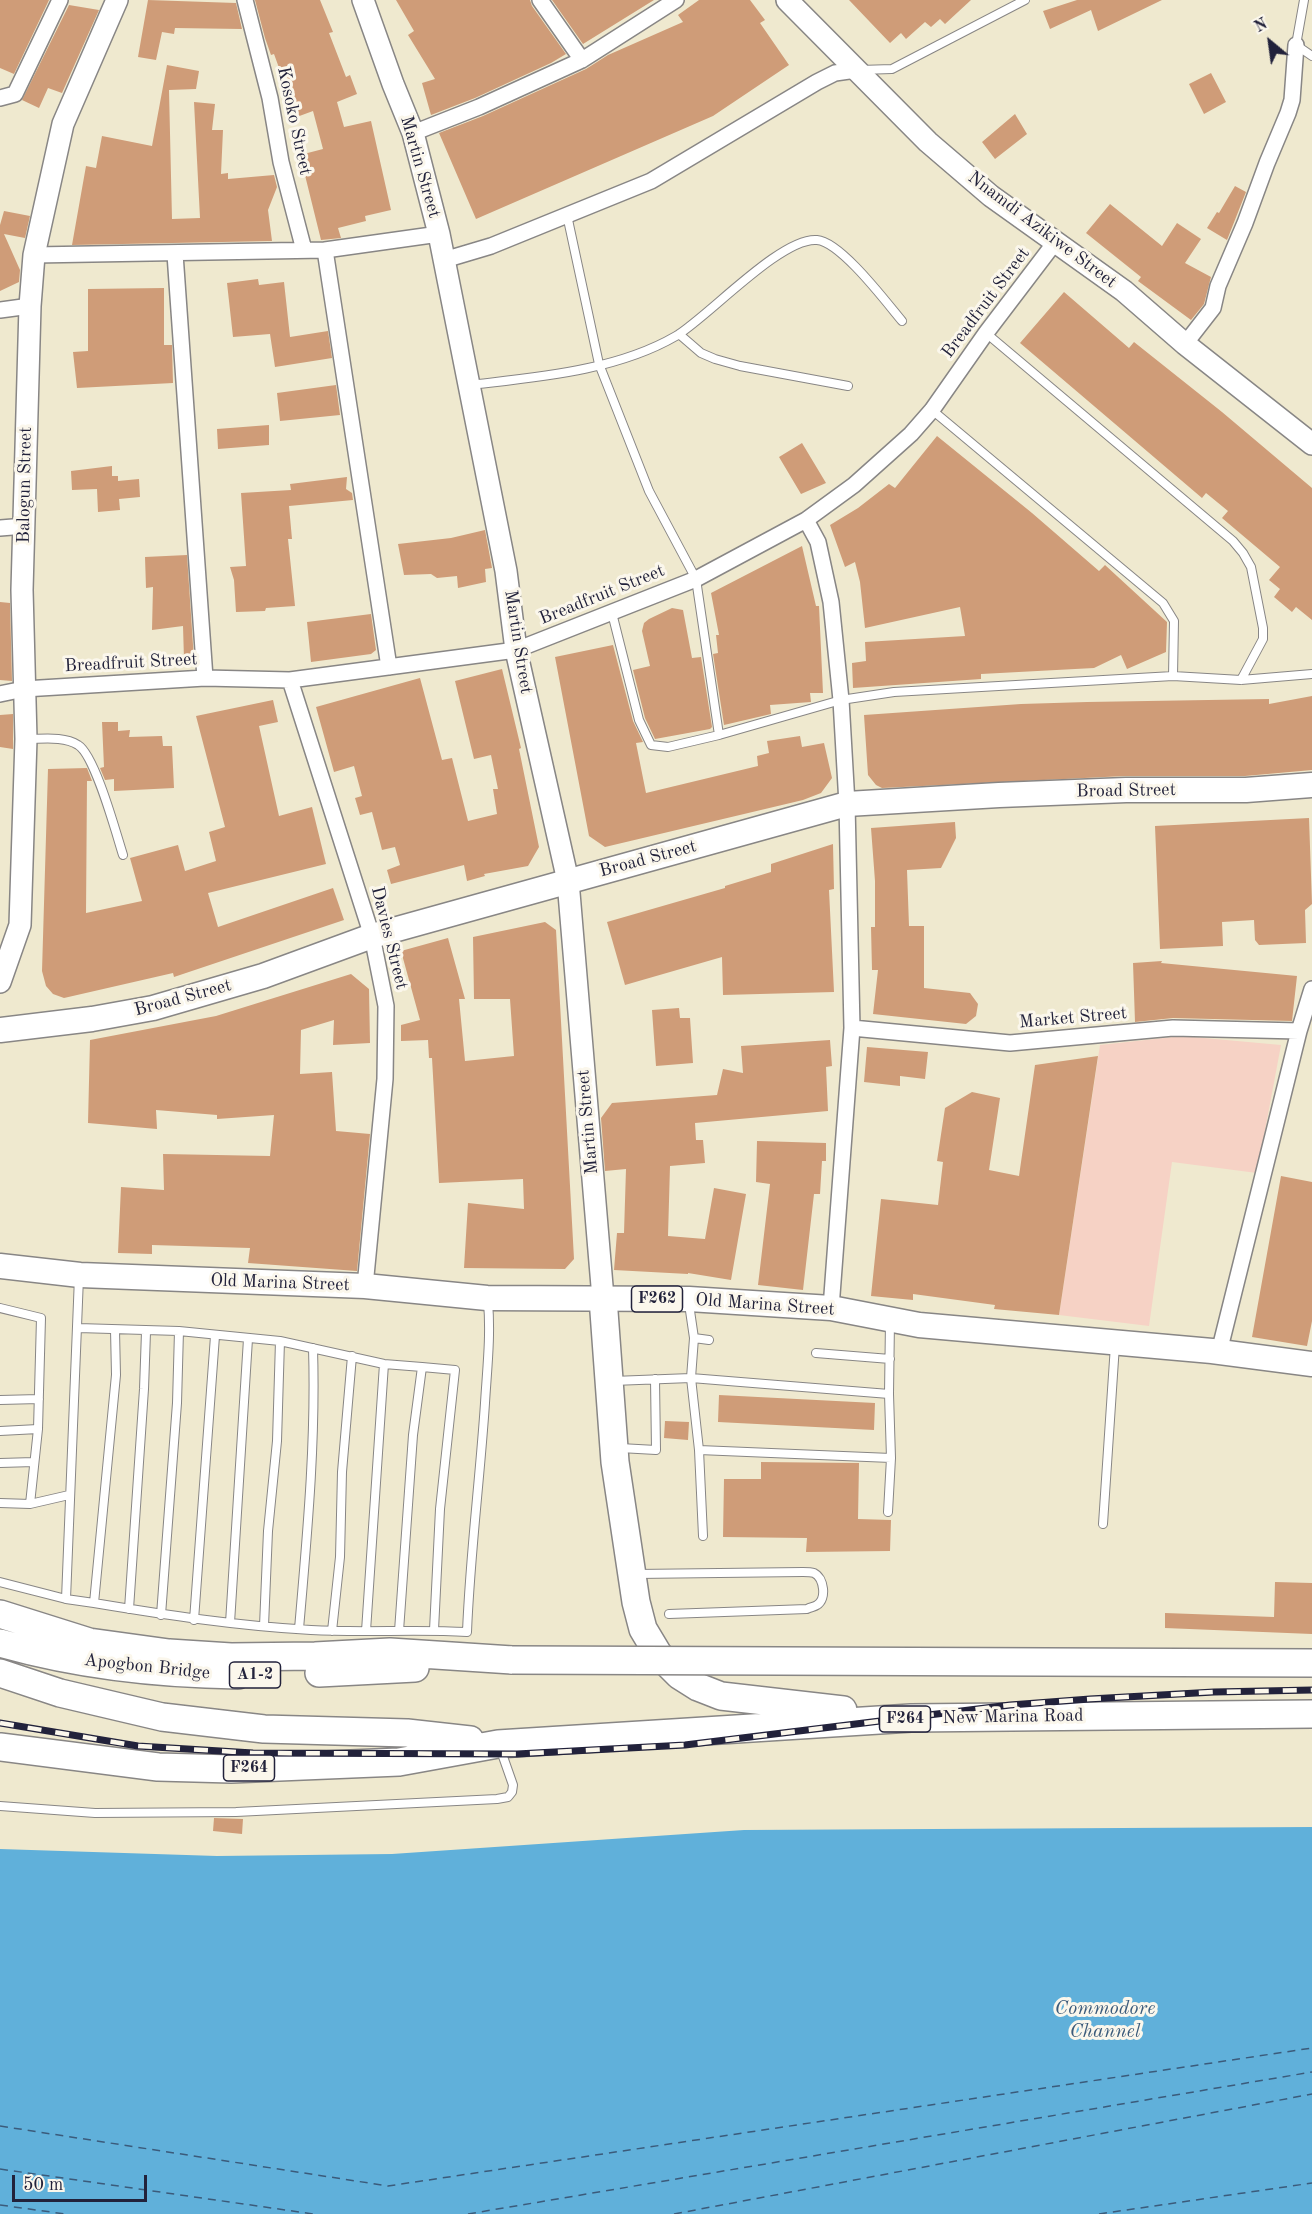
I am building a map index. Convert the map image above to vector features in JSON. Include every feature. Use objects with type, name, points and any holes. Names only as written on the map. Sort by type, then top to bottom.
[{"type":"highway","points":[[603,1298],[614,1447],[631,1575],[643,1629],[658,1654],[679,1675],[698,1687],[721,1696],[911,1718]]},
{"type":"highway","points":[[0,1614],[89,1642],[169,1653],[231,1657],[390,1652],[512,1660],[1312,1663]]},
{"type":"highway","name":"Apogbon Bridge","points":[[0,1643],[27,1651],[85,1662],[186,1674],[247,1675],[374,1671],[512,1660]]},
{"type":"highway","name":"Apogbon Bridge","points":[[0,1673],[70,1695],[162,1717],[264,1729],[407,1733],[498,1744]]},
{"type":"highway","name":"New Marina Road","points":[[498,1744],[911,1718],[1312,1714]]},
{"type":"highway","name":"F264","points":[[0,1747],[158,1767],[231,1769],[399,1762],[498,1744]]},
{"type":"main road","name":"Balogun Street","points":[[0,982],[20,925],[26,739],[22,590],[30,306],[34,255],[63,124],[117,0]]},
{"type":"main road","name":"Martin Street","points":[[363,0],[413,133],[439,234],[506,571],[516,650],[568,881],[603,1298]]},
{"type":"main road","name":"Nnamdi Azikiwe Street","points":[[787,0],[928,142],[991,196],[1124,291],[1185,344],[1312,444]]},
{"type":"main road","name":"Broad Street","points":[[0,1030],[92,1019],[153,1008],[262,976],[372,936],[847,804],[999,795],[1126,790],[1246,790],[1312,785]]},
{"type":"main road","name":"Old Marina Street","points":[[0,1266],[80,1275],[364,1286],[487,1298],[688,1299],[831,1308],[919,1324],[1219,1352],[1312,1364]]},
{"type":"street","points":[[0,98],[15,94],[60,0]]},
{"type":"street","name":"Kosoko Street","points":[[245,0],[270,98],[270,108],[282,162],[304,250]]},
{"type":"street","points":[[540,0],[582,60]]},
{"type":"street","points":[[413,133],[479,107],[582,60],[676,0]]},
{"type":"street","points":[[1185,344],[1213,308],[1218,286],[1288,113],[1292,100],[1296,45]]},
{"type":"street","points":[[444,260],[491,246],[651,181],[817,82],[835,73],[856,70]]},
{"type":"street","points":[[34,255],[325,250],[439,234]]},
{"type":"street","name":"Breadfruit Street","points":[[0,694],[24,689],[205,678],[290,680],[516,650],[696,579],[806,520],[890,454],[932,410],[986,333],[1056,242]]},
{"type":"street","points":[[325,250],[389,667]]},
{"type":"street","points":[[175,254],[205,678]]},
{"type":"street","points":[[0,310],[30,306]]},
{"type":"street","points":[[806,520],[818,542],[831,602],[841,700],[847,804],[852,1028],[831,1308]]},
{"type":"street","points":[[0,528],[25,526]]},
{"type":"street","name":"Davies Street","points":[[290,680],[372,936],[386,1006],[385,1079],[364,1286]]},
{"type":"street","points":[[1219,1352],[1299,1031],[1312,989]]},
{"type":"street","name":"Market Street","points":[[852,1028],[1010,1043],[1173,1028],[1299,1031]]},
{"type":"lane","points":[[856,70],[891,69],[1025,0]]},
{"type":"lane","points":[[1307,0],[1296,45],[1312,56]]},
{"type":"lane","points":[[567,215],[599,364],[650,491],[696,579],[719,735]]},
{"type":"lane","points":[[468,386],[571,372],[650,351],[679,334],[764,264],[802,242],[819,240],[844,255],[902,321]]},
{"type":"lane","points":[[986,333],[1233,541],[1243,553],[1251,567],[1263,628],[1263,639],[1241,680]]},
{"type":"lane","points":[[679,334],[701,353],[715,359],[848,386]]},
{"type":"lane","points":[[932,410],[1163,603],[1174,621],[1173,676]]},
{"type":"lane","points":[[612,613],[639,720],[651,745],[668,747],[841,700],[894,692],[1173,676],[1241,680],[1312,675]]},
{"type":"lane","points":[[26,739],[65,740],[79,745],[95,773],[123,855]]},
{"type":"lane","points":[[66,1599],[80,1275]]},
{"type":"lane","points":[[0,1582],[66,1599],[194,1620],[332,1631],[466,1632],[488,1366],[490,1324],[487,1298]]},
{"type":"lane","points":[[688,1299],[694,1338],[692,1378],[699,1450],[703,1536]]},
{"type":"lane","points":[[0,1308],[41,1318],[38,1429],[30,1504]]},
{"type":"lane","points":[[888,1512],[891,1458],[890,1319]]},
{"type":"lane","points":[[78,1328],[146,1332],[179,1331],[280,1341],[384,1364],[455,1370],[440,1509],[434,1630]]},
{"type":"lane","points":[[94,1603],[116,1375],[115,1330]]},
{"type":"lane","points":[[161,1615],[177,1403],[179,1331]]},
{"type":"lane","points":[[129,1609],[146,1332]]},
{"type":"lane","points":[[194,1620],[215,1336]]},
{"type":"lane","points":[[694,1338],[709,1340]]},
{"type":"lane","points":[[230,1623],[248,1339]]},
{"type":"lane","points":[[264,1626],[268,1531],[277,1441],[280,1341]]},
{"type":"lane","points":[[1103,1524],[1115,1343]]},
{"type":"lane","points":[[299,1629],[311,1457],[313,1348]]},
{"type":"lane","points":[[816,1353],[890,1359]]},
{"type":"lane","points":[[332,1631],[340,1557],[342,1472],[352,1356]]},
{"type":"lane","points":[[366,1631],[384,1364]]},
{"type":"lane","points":[[399,1631],[412,1435],[422,1367]]},
{"type":"lane","points":[[608,1381],[692,1378],[889,1394]]},
{"type":"lane","points":[[614,1447],[656,1450],[655,1379]]},
{"type":"lane","points":[[0,1400],[39,1399]]},
{"type":"lane","points":[[0,1431],[38,1429]]},
{"type":"lane","points":[[699,1450],[891,1458]]},
{"type":"lane","points":[[0,1463],[34,1462]]},
{"type":"lane","points":[[0,1503],[30,1504],[69,1495]]},
{"type":"lane","points":[[631,1575],[803,1572],[814,1574],[823,1586],[822,1600],[818,1605],[807,1608],[669,1614]]},
{"type":"lane","points":[[0,1806],[95,1814],[236,1812],[496,1799],[508,1797],[513,1785],[498,1744]]},
{"type":"shaded area","points":[[1182,1036],[1281,1045],[1257,1173],[1172,1162],[1149,1326],[1059,1315],[1100,1045]]},
{"type":"water","name":"Commodore Channel","points":[[1312,1827],[1312,2214],[0,2214],[0,1849],[217,1856],[392,1854],[744,1830]]},
{"type":"building","points":[[0,0],[49,0],[14,74],[0,68]]},
{"type":"building","points":[[148,0],[236,3],[242,29],[175,28],[174,34],[162,32],[156,60],[138,57]]},
{"type":"building","points":[[255,0],[320,0],[333,32],[329,33],[346,77],[350,75],[357,94],[337,102],[344,127],[371,121],[391,210],[365,216],[366,221],[338,228],[341,238],[321,240],[300,155],[323,149],[313,111],[294,118],[287,99],[290,98],[274,54],[271,55]]},
{"type":"building","points":[[396,0],[530,0],[566,54],[475,98],[431,115],[422,83],[435,79],[408,35],[414,31]]},
{"type":"building","points":[[552,0],[654,0],[583,44]]},
{"type":"building","points":[[699,0],[750,0],[765,20],[760,23],[789,65],[713,116],[476,219],[439,133],[483,116],[586,69],[608,55],[683,22],[678,15]]},
{"type":"building","points":[[849,0],[971,0],[945,24],[940,19],[931,27],[925,22],[906,39],[901,33],[890,43]]},
{"type":"building","points":[[1077,0],[1162,0],[1098,31],[1091,10],[1050,29],[1043,11]]},
{"type":"building","points":[[69,5],[99,10],[62,93],[48,88],[39,108],[22,100]]},
{"type":"building","points":[[167,65],[199,71],[196,89],[169,90],[172,219],[200,218],[194,102],[215,104],[212,130],[223,130],[221,174],[228,173],[228,179],[274,175],[277,187],[268,210],[272,241],[72,245],[86,166],[96,168],[102,136],[152,146]]},
{"type":"building","points":[[1211,73],[1226,102],[1204,114],[1189,84]]},
{"type":"building","points":[[1015,114],[1027,134],[995,159],[982,142]]},
{"type":"building","points":[[1235,186],[1246,192],[1227,240],[1207,228]]},
{"type":"building","points":[[1110,204],[1162,246],[1177,223],[1201,239],[1185,263],[1211,277],[1204,304],[1191,320],[1138,281],[1141,277],[1086,233]]},
{"type":"building","points":[[4,211],[30,216],[25,238],[4,234],[20,270],[19,282],[0,291],[0,225]]},
{"type":"building","points":[[258,279],[259,285],[284,282],[290,337],[328,331],[332,358],[275,367],[270,334],[233,337],[227,283]]},
{"type":"building","points":[[164,288],[164,345],[172,345],[173,383],[77,388],[73,352],[88,351],[88,289]]},
{"type":"building","points":[[1064,292],[1129,348],[1134,342],[1312,488],[1312,620],[1296,607],[1292,612],[1274,597],[1280,589],[1269,580],[1280,567],[1222,518],[1228,511],[1206,493],[1202,498],[1020,343]]},
{"type":"building","points":[[336,385],[340,415],[280,421],[277,393]]},
{"type":"building","points":[[269,425],[269,445],[218,449],[217,429]]},
{"type":"building","points":[[937,436],[1099,571],[1105,565],[1167,622],[1166,652],[1127,669],[1121,655],[1094,668],[981,674],[981,679],[853,688],[852,663],[866,661],[865,642],[965,636],[960,607],[865,628],[860,582],[855,562],[845,567],[830,525],[858,508],[889,484],[895,488]]},
{"type":"building","points":[[802,443],[826,483],[801,494],[779,457]]},
{"type":"building","points":[[112,466],[112,476],[118,476],[118,481],[139,479],[140,497],[119,499],[120,510],[98,512],[97,489],[72,490],[71,471]]},
{"type":"building","points":[[347,477],[346,489],[352,493],[353,500],[289,506],[292,539],[288,539],[295,606],[266,608],[265,611],[236,612],[234,580],[230,567],[246,566],[241,493],[291,490],[290,484]]},
{"type":"building","points":[[485,530],[492,568],[485,569],[486,582],[458,588],[457,576],[437,578],[431,574],[404,575],[398,544],[451,538]]},
{"type":"building","points":[[802,546],[816,606],[819,606],[823,693],[810,693],[811,702],[770,705],[771,714],[724,725],[713,654],[718,653],[716,635],[719,635],[711,593]]},
{"type":"building","points":[[187,555],[194,660],[184,659],[183,626],[152,630],[153,587],[146,588],[145,557]]},
{"type":"building","points":[[0,602],[10,603],[12,681],[0,680]]},
{"type":"building","points":[[672,608],[683,610],[692,658],[701,657],[712,727],[655,739],[645,718],[633,670],[650,666],[642,631],[644,623]]},
{"type":"building","points":[[371,614],[376,650],[371,654],[311,662],[307,622]]},
{"type":"building","points":[[613,645],[633,721],[643,742],[636,743],[646,793],[758,766],[757,756],[769,753],[767,741],[800,736],[802,747],[824,743],[832,778],[821,793],[803,800],[605,847],[589,836],[555,657]]},
{"type":"building","points":[[502,669],[521,748],[519,749],[539,847],[528,866],[484,874],[485,876],[467,881],[464,865],[391,884],[387,870],[400,865],[395,847],[382,850],[372,812],[360,815],[355,798],[362,796],[354,766],[334,772],[316,707],[420,678],[442,760],[452,758],[468,821],[497,814],[493,789],[498,789],[491,755],[474,759],[455,681]]},
{"type":"building","points":[[1312,696],[1312,770],[1245,776],[1125,776],[882,788],[876,785],[868,775],[864,715],[1021,704],[1087,702],[1269,699],[1269,704]]},
{"type":"building","points":[[273,700],[278,722],[259,726],[279,816],[312,807],[326,864],[208,893],[218,927],[333,888],[344,920],[174,977],[173,973],[64,998],[53,994],[46,986],[42,971],[48,769],[87,768],[92,781],[87,781],[86,913],[142,901],[130,858],[178,845],[185,871],[216,861],[209,832],[225,827],[196,716]]},
{"type":"building","points":[[13,714],[13,749],[0,747],[0,715]]},
{"type":"building","points":[[102,722],[118,722],[118,731],[130,730],[129,737],[162,736],[163,746],[172,746],[174,788],[114,791],[114,779],[105,780],[100,768],[104,767]]},
{"type":"building","points":[[1309,818],[1312,904],[1305,910],[1306,943],[1259,945],[1255,940],[1254,920],[1222,922],[1223,946],[1160,949],[1155,826]]},
{"type":"building","points":[[955,822],[956,838],[941,868],[907,870],[909,926],[924,926],[924,988],[970,993],[978,1004],[976,1016],[966,1024],[873,1014],[878,970],[872,970],[871,927],[875,927],[875,881],[871,828]]},
{"type":"building","points":[[833,844],[834,889],[829,890],[834,992],[723,995],[722,957],[625,985],[607,922],[725,888],[725,886],[771,872],[771,864]]},
{"type":"building","points":[[545,922],[556,930],[574,1259],[565,1269],[464,1268],[468,1203],[524,1209],[523,1179],[439,1183],[432,1058],[429,1058],[428,1040],[401,1041],[401,1025],[420,1020],[401,951],[448,938],[465,999],[459,999],[465,1061],[514,1056],[510,999],[474,999],[473,937]]},
{"type":"building","points":[[1162,961],[1161,963],[1297,976],[1292,1021],[1173,1018],[1135,1022],[1133,963]]},
{"type":"building","points":[[351,974],[369,989],[370,1043],[333,1045],[334,1020],[301,1030],[300,1074],[332,1072],[336,1131],[370,1134],[357,1271],[248,1263],[250,1248],[152,1245],[152,1254],[118,1253],[121,1187],[164,1190],[163,1154],[270,1156],[274,1115],[217,1119],[217,1115],[156,1110],[157,1129],[88,1123],[90,1040],[216,1016]]},
{"type":"building","points":[[679,1008],[680,1018],[690,1018],[693,1063],[656,1066],[652,1010]]},
{"type":"building","points":[[830,1040],[832,1066],[826,1067],[828,1111],[695,1123],[696,1140],[703,1140],[705,1163],[670,1166],[668,1236],[705,1239],[714,1188],[746,1194],[731,1280],[688,1273],[614,1270],[617,1233],[624,1233],[626,1169],[605,1171],[601,1118],[612,1103],[717,1095],[723,1069],[743,1073],[741,1046]]},
{"type":"building","points":[[867,1047],[928,1052],[925,1079],[900,1076],[900,1086],[864,1082]]},
{"type":"building","points":[[1098,1056],[1059,1315],[994,1309],[995,1305],[913,1294],[913,1300],[871,1296],[881,1199],[938,1205],[943,1162],[937,1161],[945,1108],[972,1092],[1000,1098],[989,1170],[1019,1176],[1035,1065]]},
{"type":"building","points":[[757,1141],[826,1143],[826,1161],[822,1161],[820,1194],[814,1194],[803,1290],[758,1285],[770,1184],[756,1182]]},
{"type":"building","points":[[1281,1176],[1312,1182],[1312,1321],[1307,1346],[1252,1337]]},
{"type":"building","points":[[719,1395],[875,1403],[874,1430],[718,1422]]},
{"type":"building","points":[[665,1421],[689,1422],[688,1440],[664,1438]]},
{"type":"building","points":[[761,1462],[859,1463],[858,1519],[891,1520],[890,1551],[806,1552],[807,1538],[723,1537],[724,1479],[761,1479]]},
{"type":"building","points":[[1275,1582],[1312,1583],[1312,1634],[1165,1628],[1165,1613],[1274,1617]]},
{"type":"building","points":[[214,1818],[243,1819],[242,1834],[213,1831]]},
{"type":"ferry route","points":[[0,2126],[388,2186],[1312,2048]]},
{"type":"ferry route","points":[[468,2214],[1312,2072]]},
{"type":"ferry route","points":[[674,2214],[1312,2094]]},
{"type":"ferry route","points":[[0,2169],[313,2214]]},
{"type":"ferry route","points":[[1099,2214],[1312,2183]]},
{"type":"ferry route","points":[[0,2205],[65,2214]]},
{"type":"railway","points":[[0,1723],[138,1746],[253,1753],[517,1754],[685,1745],[1010,1705],[1214,1692],[1312,1690]]}]
